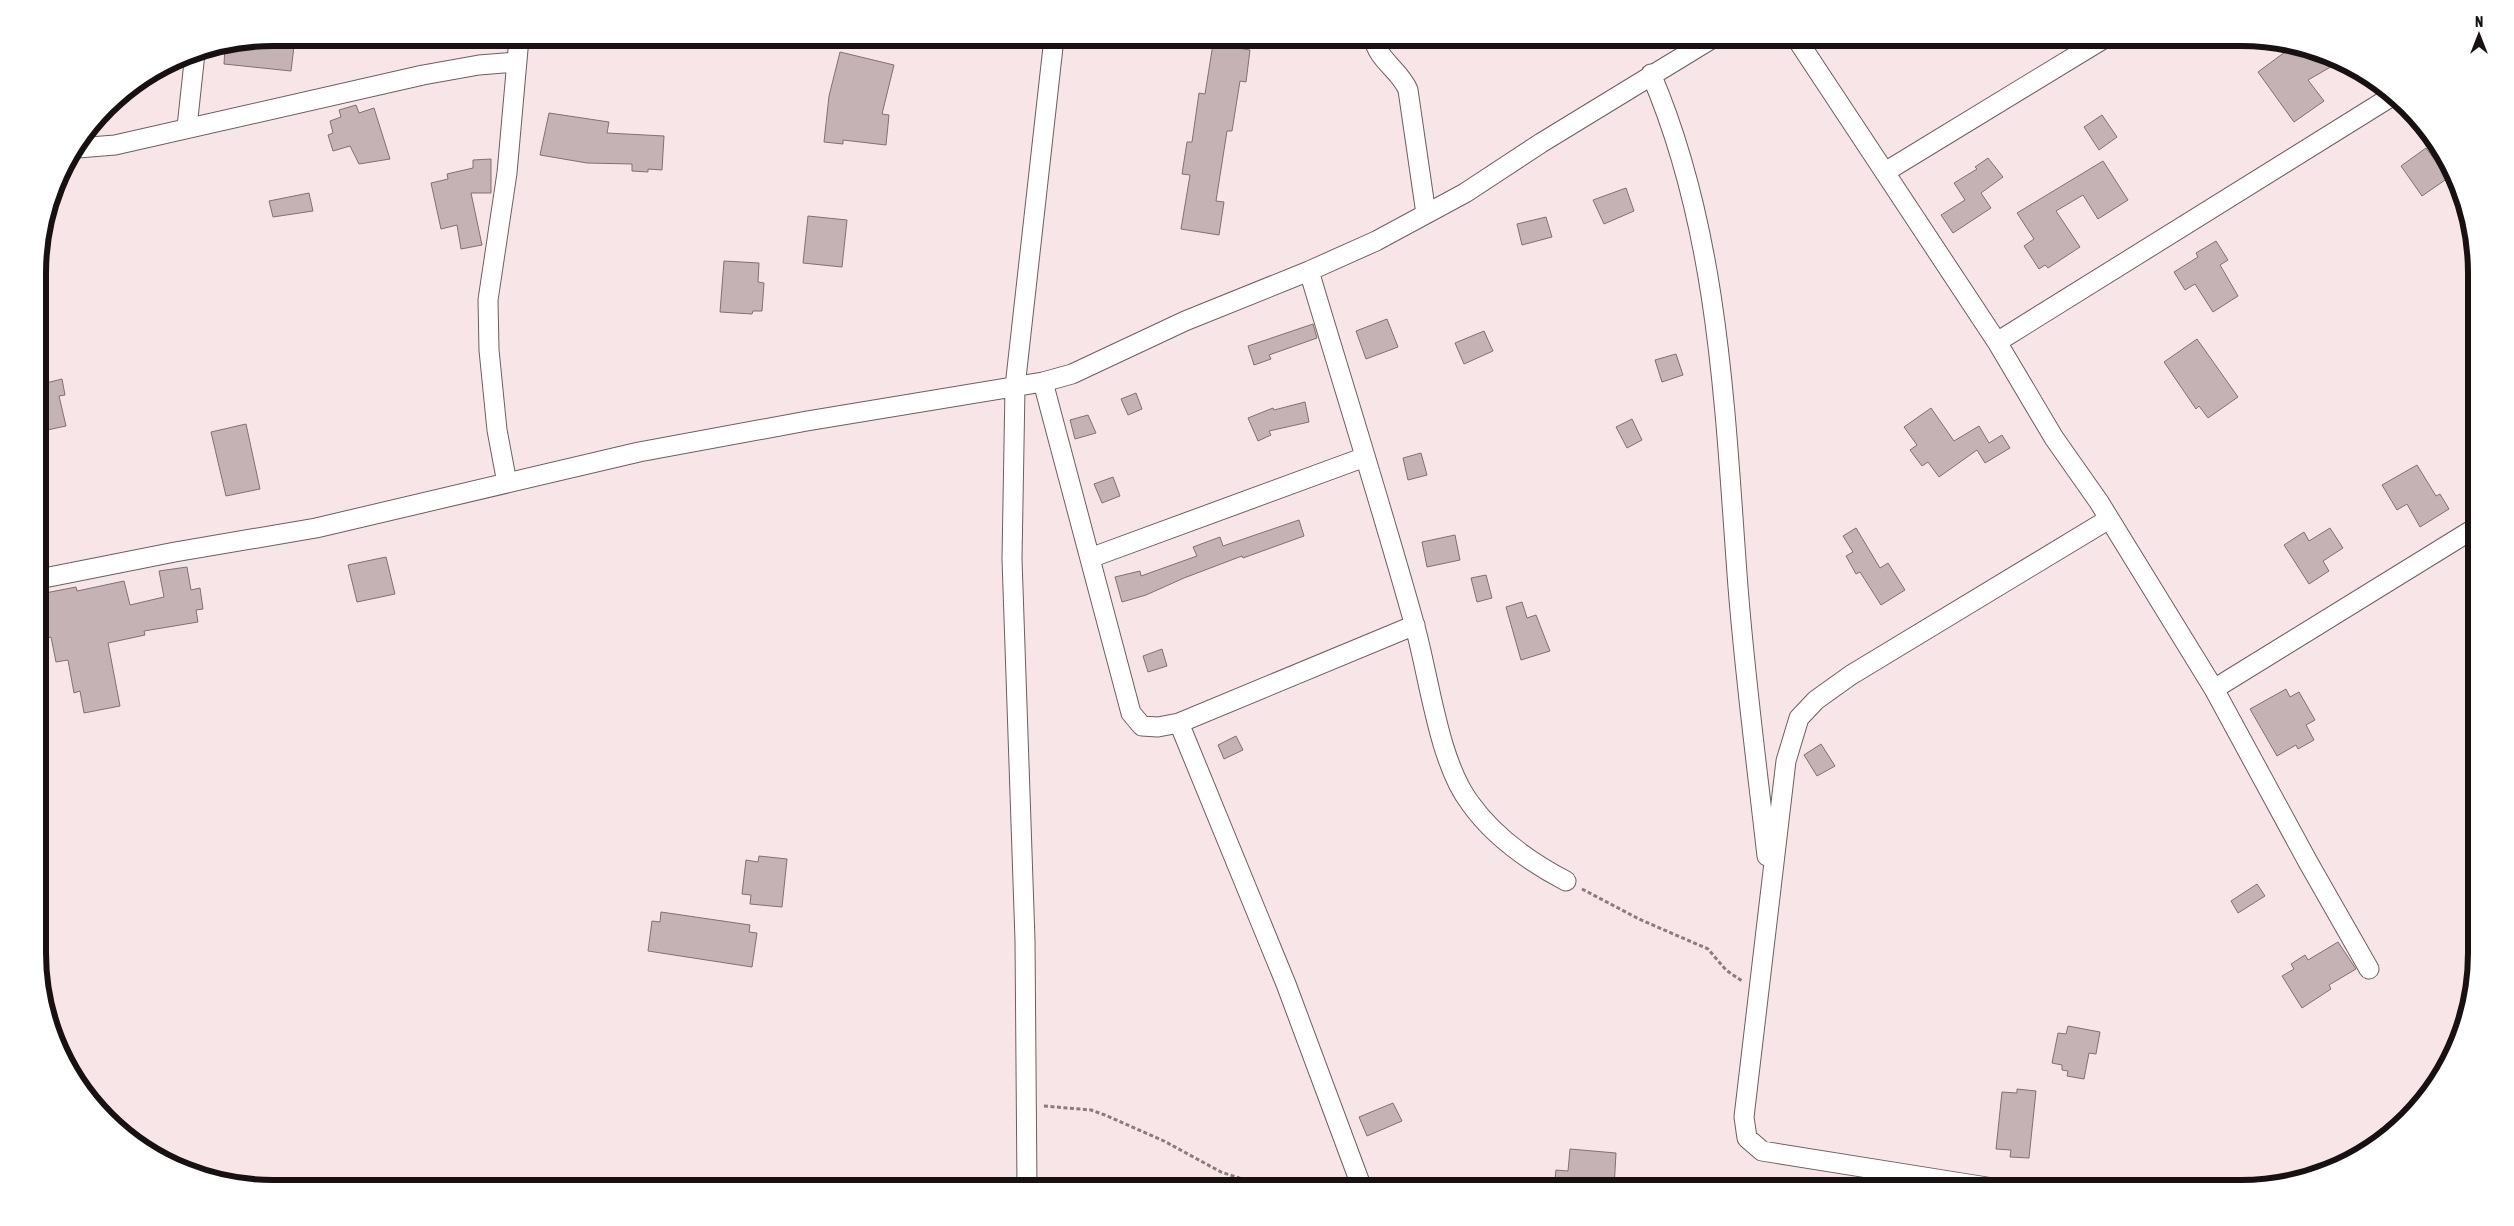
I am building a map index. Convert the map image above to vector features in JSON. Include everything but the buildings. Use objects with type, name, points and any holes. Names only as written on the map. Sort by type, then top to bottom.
[{"type":"street","points":[[507,483],[497,430],[489,350],[488,300],[507,173],[518,46]]},
{"type":"street","points":[[1027,1180],[1024,930],[1012,559],[1015,387],[1053,46]]},
{"type":"street","points":[[1377,46],[1380,55],[1404,80],[1408,90],[1426,214]]},
{"type":"street","points":[[46,578],[175,552],[316,528],[639,452],[1043,382],[1072,374],[1184,321],[1309,271],[1426,214],[1466,192],[1651,74],[1699,46]]},
{"type":"street","points":[[1801,46],[1997,342],[2054,438],[2074,464],[2214,689],[2308,862],[2369,969]]},
{"type":"street","points":[[1885,172],[2092,46]]},
{"type":"street","points":[[187,127],[194,60]]},
{"type":"street","points":[[84,148],[116,145],[187,127],[423,75],[480,65],[516,62]]},
{"type":"street","points":[[1651,74],[1667,112],[1680,152],[1702,247],[1718,337],[1741,624],[1770,887]]},
{"type":"street","points":[[1997,342],[2387,99]]},
{"type":"street","points":[[1309,271],[1415,625],[1442,737],[1455,775],[1469,803],[1491,827],[1535,864],[1566,881]]},
{"type":"street","points":[[1043,382],[1131,713],[1142,726],[1158,727],[1179,723],[1415,625]]},
{"type":"street","points":[[1090,558],[1365,457]]},
{"type":"street","points":[[1923,1180],[1762,1151],[1747,1138],[1744,1117],[1786,761],[1800,718],[1816,700],[1851,675],[2109,519]]},
{"type":"street","points":[[2214,689],[2468,532]]},
{"type":"street","points":[[1179,723],[1286,984],[1359,1180]]},
{"type":"path","points":[[1566,881],[1639,919],[1708,949],[1726,970],[1758,990]]},
{"type":"path","points":[[1027,1104],[1091,1110],[1105,1114],[1164,1141],[1221,1172],[1245,1180]]}]
